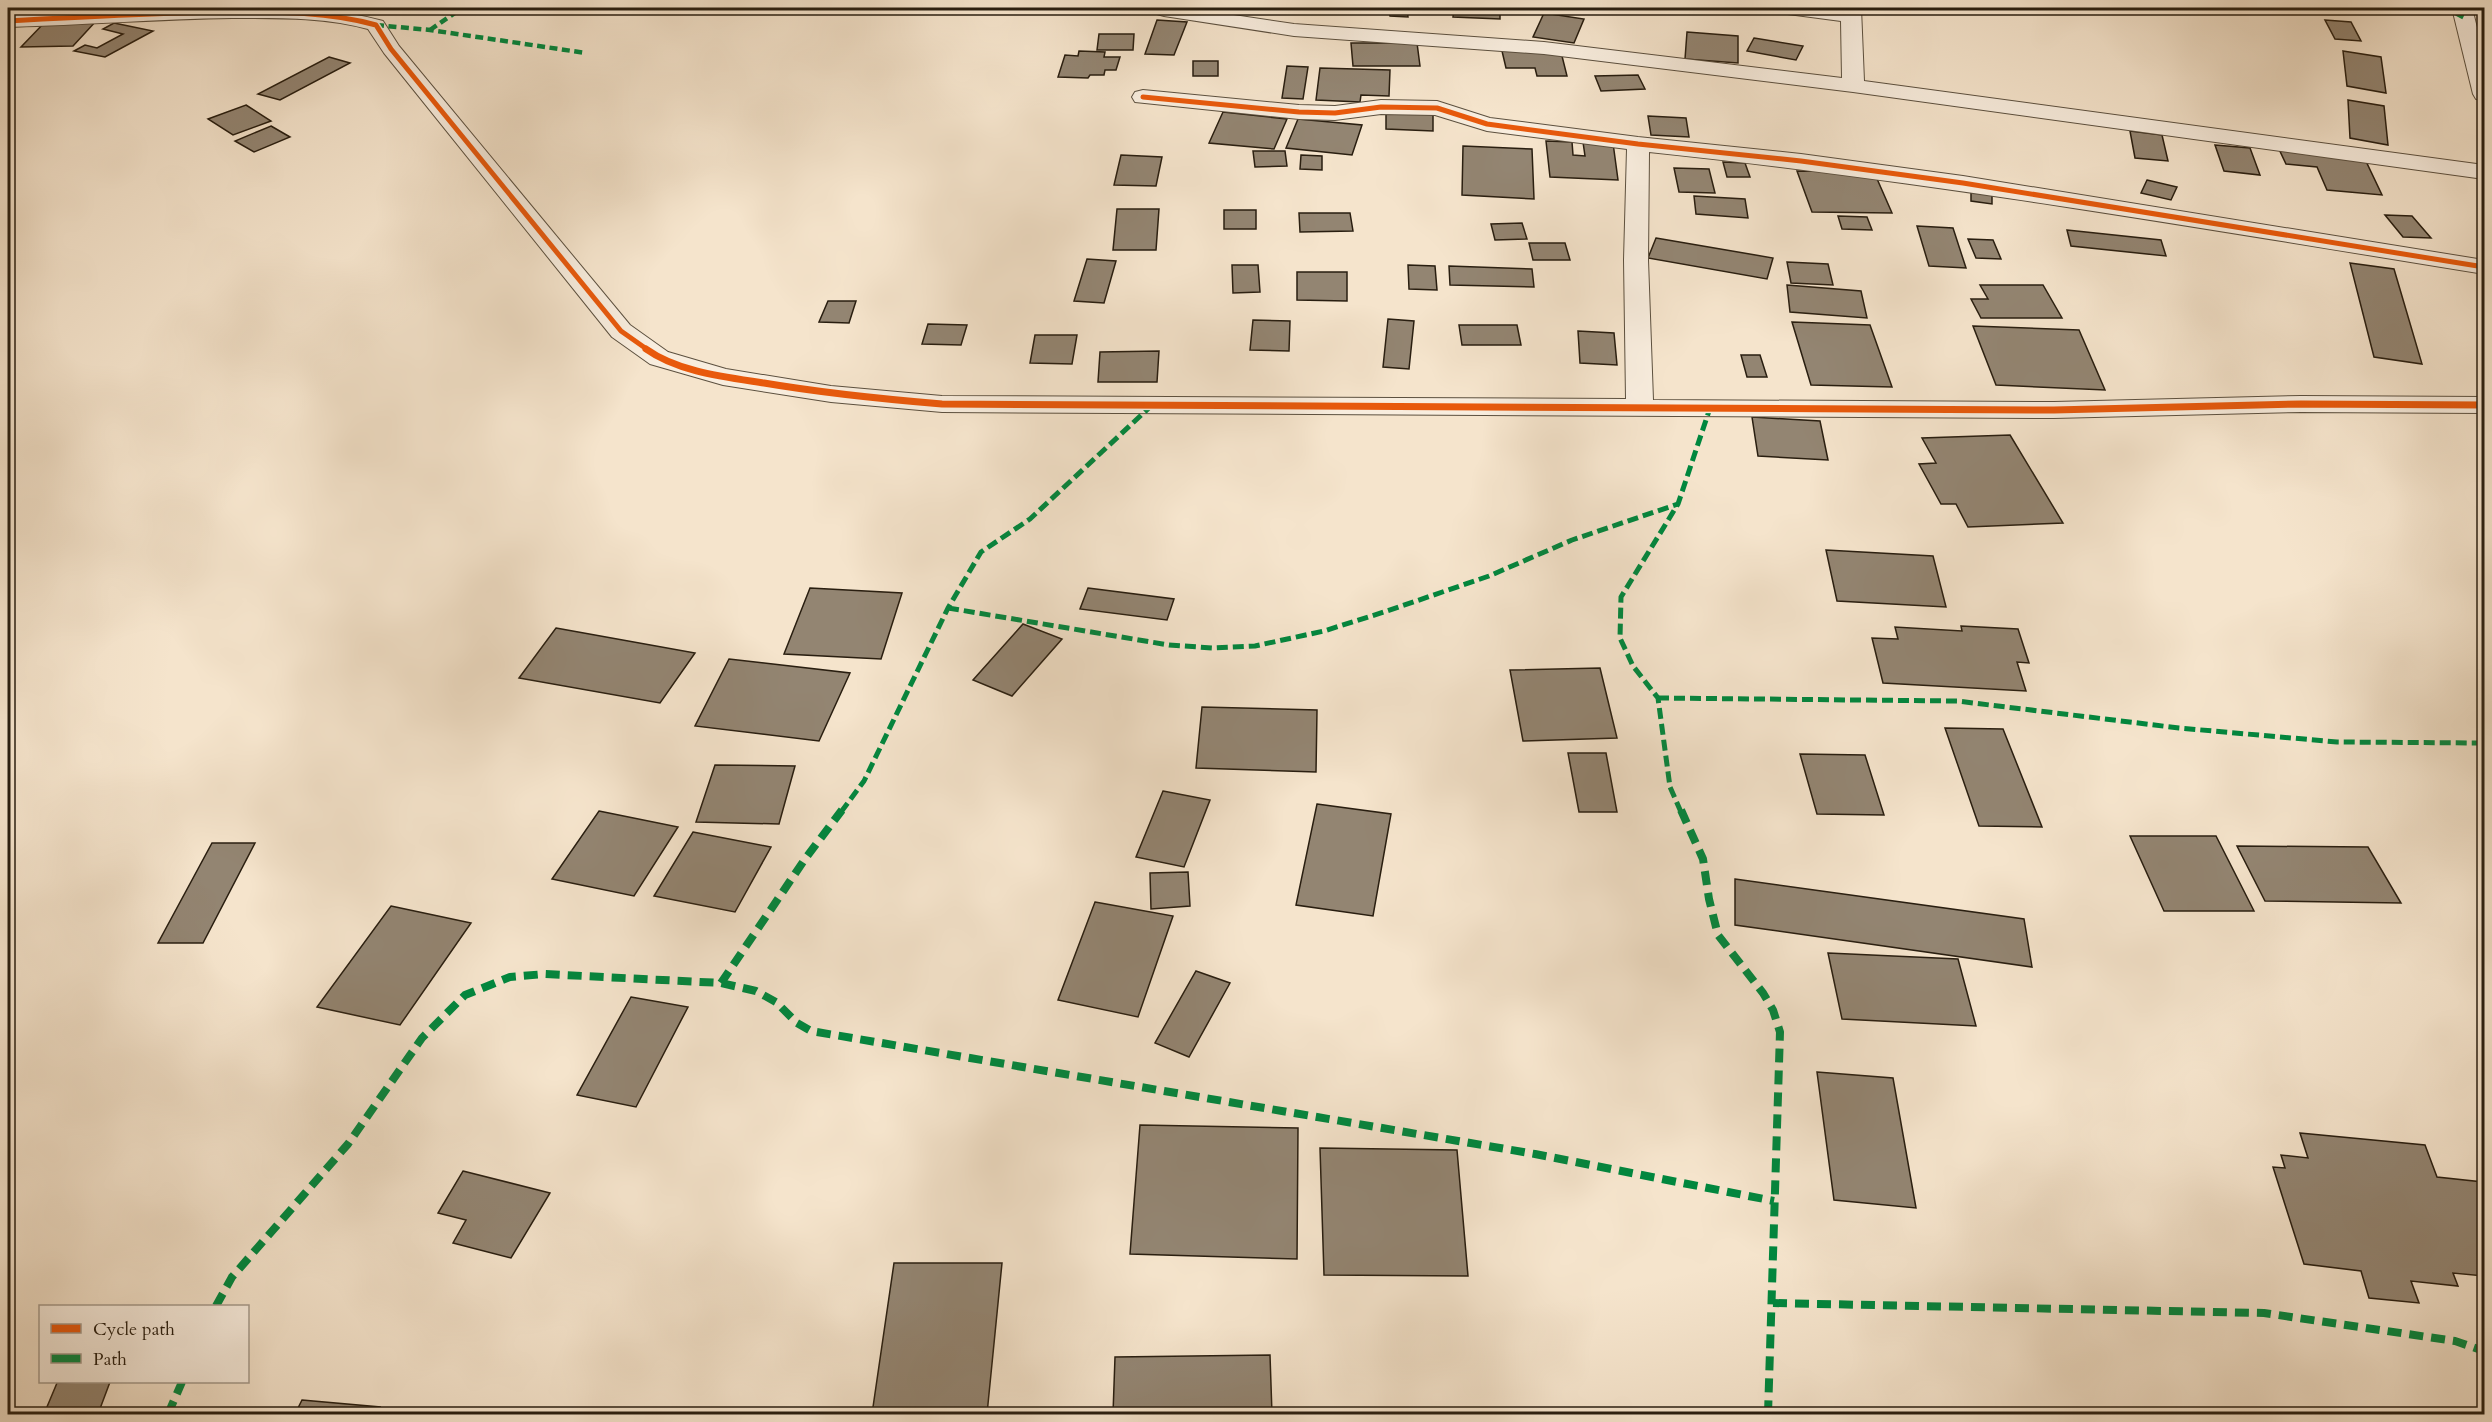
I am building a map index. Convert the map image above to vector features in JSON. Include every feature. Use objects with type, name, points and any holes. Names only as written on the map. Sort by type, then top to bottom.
[{"type":"street","points":[[1788,8],[1850,12],[1853,86]]},
{"type":"street","points":[[2462,8],[2484,94]]},
{"type":"street","points":[[1164,10],[1294,30],[1544,48],[1853,86],[2484,172]]},
{"type":"street","points":[[8,21],[152,12],[297,11],[347,17],[376,25],[391,48],[621,331],[659,358],[723,377],[831,394],[942,404],[1640,406],[2054,411],[2301,404],[2484,405]]},
{"type":"street","points":[[1143,97],[1299,112],[1335,113],[1381,107],[1437,108],[1487,124],[1638,144],[1801,161],[1962,183],[2484,267]]},
{"type":"street","points":[[1638,144],[1636,260],[1640,406]]},
{"type":"building","points":[[1389,8],[1407,8],[1408,17],[1390,16]]},
{"type":"building","points":[[1454,8],[1500,8],[1500,19],[1453,17]]},
{"type":"building","points":[[1544,13],[1584,19],[1574,43],[1533,37]]},
{"type":"building","points":[[97,20],[73,46],[21,47],[46,21]]},
{"type":"building","points":[[1157,20],[1187,22],[1174,55],[1145,54]]},
{"type":"building","points":[[2325,20],[2351,22],[2361,41],[2335,39]]},
{"type":"building","points":[[114,23],[153,31],[105,57],[74,51],[85,45],[97,48],[123,34],[103,29]]},
{"type":"building","points":[[1687,32],[1738,36],[1738,63],[1685,59]]},
{"type":"building","points":[[1099,34],[1134,34],[1133,50],[1097,50]]},
{"type":"building","points":[[1754,38],[1803,46],[1796,60],[1747,51]]},
{"type":"building","points":[[1351,43],[1417,43],[1420,66],[1353,66]]},
{"type":"building","points":[[1079,51],[1105,52],[1104,57],[1120,57],[1116,70],[1105,70],[1104,75],[1090,75],[1088,78],[1058,77],[1065,55],[1078,56]]},
{"type":"building","points":[[1502,51],[1561,52],[1567,76],[1537,76],[1535,68],[1506,68]]},
{"type":"building","points":[[2343,51],[2381,57],[2386,93],[2347,86]]},
{"type":"building","points":[[329,57],[350,63],[280,100],[258,94]]},
{"type":"building","points":[[1193,61],[1218,61],[1218,76],[1193,76]]},
{"type":"building","points":[[1287,66],[1308,67],[1303,99],[1282,98]]},
{"type":"building","points":[[1320,68],[1390,70],[1389,96],[1361,95],[1360,102],[1316,100]]},
{"type":"building","points":[[1638,75],[1645,89],[1601,91],[1595,76]]},
{"type":"building","points":[[2348,100],[2384,106],[2388,145],[2350,138]]},
{"type":"building","points":[[246,105],[271,121],[233,135],[208,119]]},
{"type":"building","points":[[1386,111],[1433,113],[1433,131],[1386,129]]},
{"type":"building","points":[[1223,112],[1287,119],[1274,149],[1209,143]]},
{"type":"building","points":[[1648,116],[1686,118],[1689,137],[1651,135]]},
{"type":"building","points":[[1298,119],[1362,125],[1352,155],[1286,148]]},
{"type":"building","points":[[271,126],[290,137],[254,152],[235,141]]},
{"type":"building","points":[[2130,131],[2162,135],[2168,161],[2135,158]]},
{"type":"building","points":[[1546,141],[1572,142],[1573,155],[1585,156],[1583,142],[1613,143],[1618,180],[1550,177]]},
{"type":"building","points":[[2215,145],[2250,148],[2260,175],[2224,171]]},
{"type":"building","points":[[1463,146],[1532,149],[1534,199],[1462,195]]},
{"type":"building","points":[[2278,147],[2363,155],[2382,195],[2327,190],[2317,167],[2286,164]]},
{"type":"building","points":[[1253,151],[1285,151],[1287,166],[1255,167]]},
{"type":"building","points":[[1121,155],[1162,157],[1156,186],[1114,185]]},
{"type":"building","points":[[1301,155],[1322,156],[1322,170],[1300,169]]},
{"type":"building","points":[[1723,162],[1745,163],[1750,177],[1727,177]]},
{"type":"building","points":[[1674,168],[1709,169],[1715,193],[1679,192]]},
{"type":"building","points":[[1797,171],[1874,172],[1892,213],[1812,212]]},
{"type":"building","points":[[2147,180],[2177,187],[2171,200],[2141,193]]},
{"type":"building","points":[[1971,188],[1992,191],[1992,204],[1971,201]]},
{"type":"building","points":[[1694,196],[1745,199],[1748,218],[1696,214]]},
{"type":"building","points":[[1117,209],[1159,209],[1156,250],[1113,250]]},
{"type":"building","points":[[1224,210],[1256,210],[1256,229],[1224,229]]},
{"type":"building","points":[[1299,213],[1350,213],[1353,231],[1300,232]]},
{"type":"building","points":[[2385,215],[2412,216],[2431,238],[2403,237]]},
{"type":"building","points":[[1838,216],[1867,217],[1872,230],[1842,229]]},
{"type":"building","points":[[1522,223],[1527,239],[1495,240],[1491,224]]},
{"type":"building","points":[[1917,226],[1953,228],[1966,268],[1929,266]]},
{"type":"building","points":[[2067,230],[2161,240],[2166,256],[2071,246]]},
{"type":"building","points":[[1656,238],[1773,258],[1767,279],[1648,258]]},
{"type":"building","points":[[1968,239],[1993,240],[2001,259],[1976,258]]},
{"type":"building","points":[[1529,243],[1565,243],[1570,260],[1533,260]]},
{"type":"building","points":[[1087,259],[1116,261],[1104,303],[1074,301]]},
{"type":"building","points":[[1787,262],[1828,264],[1833,285],[1791,283]]},
{"type":"building","points":[[2350,263],[2394,269],[2422,364],[2374,357]]},
{"type":"building","points":[[1232,265],[1258,265],[1260,292],[1233,293]]},
{"type":"building","points":[[1408,265],[1435,266],[1437,290],[1409,289]]},
{"type":"building","points":[[1449,266],[1532,269],[1534,287],[1450,285]]},
{"type":"building","points":[[1297,272],[1347,272],[1347,301],[1297,300]]},
{"type":"building","points":[[1787,285],[1861,291],[1867,318],[1790,312]]},
{"type":"building","points":[[1980,285],[2043,285],[2062,318],[1981,318],[1971,299],[1988,299]]},
{"type":"building","points":[[828,301],[856,301],[849,323],[819,322]]},
{"type":"building","points":[[1388,319],[1414,321],[1409,369],[1383,367]]},
{"type":"building","points":[[1253,320],[1290,321],[1289,351],[1250,350]]},
{"type":"building","points":[[1792,322],[1870,325],[1892,387],[1811,385]]},
{"type":"building","points":[[928,324],[967,325],[961,345],[922,344]]},
{"type":"building","points":[[1459,325],[1517,325],[1521,345],[1462,345]]},
{"type":"building","points":[[1973,326],[2079,330],[2105,390],[1996,385]]},
{"type":"building","points":[[1578,331],[1614,333],[1617,365],[1580,363]]},
{"type":"building","points":[[1035,335],[1077,335],[1072,364],[1030,363]]},
{"type":"building","points":[[1159,351],[1157,382],[1098,382],[1100,352]]},
{"type":"building","points":[[1741,355],[1760,355],[1767,377],[1747,377]]},
{"type":"building","points":[[1752,417],[1820,421],[1828,460],[1758,456]]},
{"type":"building","points":[[2010,435],[2063,523],[1968,527],[1956,504],[1941,504],[1919,464],[1936,463],[1922,438]]},
{"type":"building","points":[[1826,550],[1933,556],[1946,607],[1837,601]]},
{"type":"building","points":[[810,588],[902,593],[881,659],[784,654]]},
{"type":"building","points":[[1088,588],[1174,599],[1167,620],[1080,609]]},
{"type":"building","points":[[1023,624],[1062,639],[1012,696],[973,680]]},
{"type":"building","points":[[1961,626],[2018,629],[2029,663],[2017,662],[2026,691],[1883,683],[1872,638],[1898,639],[1895,627],[1962,631]]},
{"type":"building","points":[[556,628],[695,653],[660,703],[519,678]]},
{"type":"building","points":[[729,659],[850,673],[819,741],[695,726]]},
{"type":"building","points":[[1600,668],[1617,738],[1523,741],[1510,670]]},
{"type":"building","points":[[1202,707],[1317,710],[1316,772],[1196,768]]},
{"type":"building","points":[[1945,728],[2003,729],[2042,827],[1979,826]]},
{"type":"building","points":[[1568,753],[1606,753],[1617,812],[1579,812]]},
{"type":"building","points":[[1800,754],[1865,755],[1884,815],[1817,814]]},
{"type":"building","points":[[715,765],[795,766],[779,824],[696,822]]},
{"type":"building","points":[[1163,791],[1210,800],[1184,867],[1136,857]]},
{"type":"building","points":[[1317,804],[1391,814],[1373,916],[1296,905]]},
{"type":"building","points":[[599,811],[678,827],[634,896],[552,879]]},
{"type":"building","points":[[693,832],[771,847],[735,912],[654,896]]},
{"type":"building","points":[[2130,836],[2216,836],[2254,911],[2164,911]]},
{"type":"building","points":[[212,843],[255,843],[203,943],[158,943]]},
{"type":"building","points":[[2237,846],[2368,847],[2401,903],[2265,901]]},
{"type":"building","points":[[1188,872],[1190,906],[1151,909],[1150,873]]},
{"type":"building","points":[[1735,879],[2024,919],[2032,967],[1735,925]]},
{"type":"building","points":[[1095,902],[1173,916],[1138,1017],[1058,1000]]},
{"type":"building","points":[[391,906],[471,923],[400,1025],[317,1007]]},
{"type":"building","points":[[1828,953],[1958,959],[1976,1026],[1842,1019]]},
{"type":"building","points":[[1196,971],[1230,983],[1189,1057],[1155,1043]]},
{"type":"building","points":[[631,997],[688,1007],[636,1107],[577,1095]]},
{"type":"building","points":[[1817,1072],[1893,1078],[1916,1208],[1834,1200]]},
{"type":"building","points":[[1140,1125],[1298,1128],[1297,1259],[1130,1254]]},
{"type":"building","points":[[2300,1133],[2425,1145],[2437,1177],[2483,1182],[2484,1276],[2453,1273],[2458,1286],[2411,1281],[2419,1303],[2369,1298],[2361,1271],[2304,1264],[2273,1167],[2285,1168],[2281,1155],[2308,1158]]},
{"type":"building","points":[[1320,1148],[1457,1150],[1468,1276],[1324,1275]]},
{"type":"building","points":[[463,1171],[550,1193],[511,1258],[453,1243],[466,1220],[438,1213]]},
{"type":"building","points":[[894,1263],[1002,1263],[987,1414],[872,1414]]},
{"type":"building","points":[[1270,1355],[1272,1414],[1113,1414],[1115,1357]]},
{"type":"building","points":[[57,1383],[110,1383],[98,1414],[44,1414]]},
{"type":"building","points":[[302,1400],[380,1407],[376,1414],[295,1414]]},
{"type":"marked path","points":[[430,30],[462,8]]},
{"type":"marked path","points":[[2445,8],[2465,18]]},
{"type":"marked path","points":[[376,25],[430,30],[586,53]]},
{"type":"marked path","points":[[721,983],[805,859],[864,781],[948,608],[981,552],[1030,519],[1152,405]]},
{"type":"marked path","points":[[1710,408],[1678,504],[1621,597],[1620,638],[1633,666],[1658,698],[1670,787],[1703,859],[1709,899],[1718,935],[1763,993],[1773,1010],[1780,1032],[1768,1414]]},
{"type":"marked path","points":[[948,608],[1169,645],[1213,648],[1255,646],[1324,631],[1387,611],[1489,576],[1572,540],[1678,504]]},
{"type":"marked path","points":[[1658,698],[1957,701],[2179,728],[2337,742],[2484,743]]},
{"type":"marked path","points":[[217,1305],[232,1277],[348,1144],[422,1038],[465,995],[510,977],[545,974],[721,983],[756,991],[776,1002],[797,1023],[811,1031],[1535,1154],[1774,1201]]},
{"type":"marked path","points":[[1773,1303],[2264,1313],[2455,1341],[2484,1351]]},
{"type":"marked path","points":[[168,1414],[182,1383]]},
{"type":"cycle path","points":[[8,21],[207,12],[271,12],[324,14],[376,25],[391,49],[621,331],[659,358],[723,377],[831,394],[942,404],[2054,410],[2301,404],[2484,405]]},
{"type":"cycle path","points":[[1143,97],[1299,112],[1335,113],[1381,107],[1437,108],[1487,124],[1638,144],[1801,161],[1963,183],[2484,267]]}]
